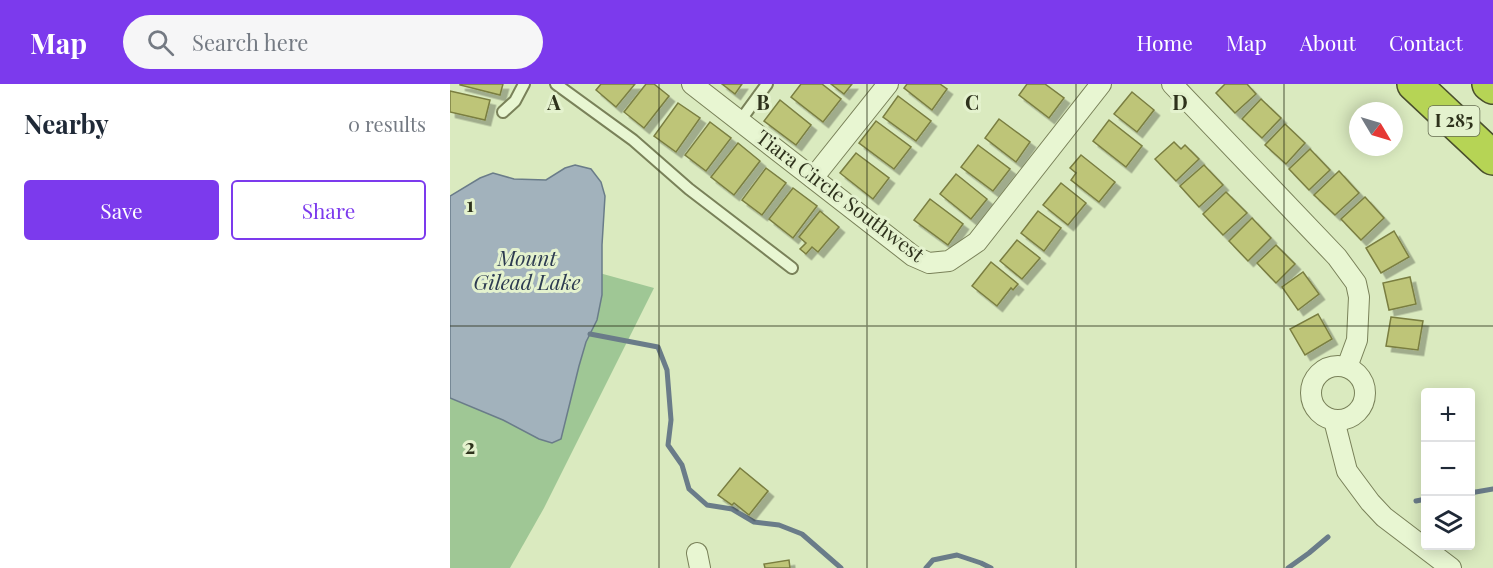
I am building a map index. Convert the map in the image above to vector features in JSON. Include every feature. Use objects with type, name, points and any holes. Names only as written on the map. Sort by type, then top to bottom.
[{"type":"highway","name":"I 285","points":[[1414,84],[1493,158]]},
{"type":"highway","name":"I 285","points":[[1490,84],[1493,87]]},
{"type":"street","name":"Tiara Circle Southwest","points":[[692,84],[914,256],[929,263],[949,261],[977,242],[1101,84]]},
{"type":"street","points":[[813,178],[888,84]]},
{"type":"street","points":[[1172,84],[1337,257],[1356,283],[1359,297],[1357,340],[1347,367]]},
{"type":"street","points":[[1334,366],[1347,367],[1359,375],[1364,385],[1363,404],[1350,418],[1334,420],[1328,419],[1317,411],[1311,401],[1310,390],[1313,381],[1321,371],[1334,366]]},
{"type":"street","points":[[1334,420],[1347,471],[1370,502],[1384,517],[1451,568]]},
{"type":"lane","points":[[502,112],[515,101],[524,84]]},
{"type":"lane","points":[[556,84],[633,141],[689,189],[792,268]]},
{"type":"lane","points":[[740,121],[767,84]]},
{"type":"green space","points":[[450,232],[654,288],[544,508],[510,568],[450,568]]},
{"type":"water","name":"Mount Gilead Lake","points":[[575,165],[591,169],[601,182],[605,196],[602,295],[597,320],[586,342],[579,366],[561,439],[552,443],[450,398],[450,196],[493,173],[514,179],[546,180],[565,168]]},
{"type":"building","points":[[460,84],[503,84],[500,95]]},
{"type":"building","points":[[601,84],[635,84],[616,107],[596,90]]},
{"type":"building","points":[[646,84],[654,84],[669,96],[644,128],[624,112]]},
{"type":"building","points":[[722,84],[742,84],[735,94]]},
{"type":"building","points":[[801,84],[822,84],[841,99],[823,122],[791,97]]},
{"type":"building","points":[[831,84],[852,84],[844,94]]},
{"type":"building","points":[[907,84],[940,84],[947,89],[932,110],[904,88]]},
{"type":"building","points":[[1027,84],[1045,84],[1064,98],[1049,118],[1019,95]]},
{"type":"building","points":[[1225,84],[1247,84],[1256,94],[1235,113],[1216,93]]},
{"type":"building","points":[[450,91],[490,100],[485,120],[450,112]]},
{"type":"building","points":[[1132,92],[1154,110],[1137,132],[1114,114]]},
{"type":"building","points":[[898,96],[931,121],[916,141],[883,117]]},
{"type":"building","points":[[1261,99],[1281,118],[1262,138],[1242,119]]},
{"type":"building","points":[[780,100],[811,125],[796,145],[764,121]]},
{"type":"building","points":[[678,103],[700,118],[676,152],[654,136]]},
{"type":"building","points":[[999,119],[1030,142],[1016,162],[985,138]]},
{"type":"building","points":[[1109,120],[1142,146],[1126,167],[1093,141]]},
{"type":"building","points":[[876,121],[911,147],[894,169],[859,143]]},
{"type":"building","points":[[710,122],[731,138],[706,171],[685,155]]},
{"type":"building","points":[[1285,124],[1305,143],[1286,164],[1265,145]]},
{"type":"building","points":[[1174,142],[1181,149],[1185,145],[1199,159],[1176,181],[1155,159]]},
{"type":"building","points":[[738,143],[760,161],[734,195],[711,177]]},
{"type":"building","points":[[978,145],[1010,169],[993,191],[961,167]]},
{"type":"building","points":[[1310,149],[1330,170],[1309,190],[1289,169]]},
{"type":"building","points":[[856,153],[889,178],[873,199],[840,173]]},
{"type":"building","points":[[1081,155],[1115,182],[1099,202],[1071,180],[1076,173],[1070,168]]},
{"type":"building","points":[[1204,165],[1223,185],[1199,207],[1180,186]]},
{"type":"building","points":[[766,168],[786,183],[762,215],[742,200]]},
{"type":"building","points":[[1339,171],[1359,193],[1335,215],[1314,195]]},
{"type":"building","points":[[956,174],[987,199],[971,219],[940,194]]},
{"type":"building","points":[[1061,183],[1086,203],[1068,225],[1043,205]]},
{"type":"building","points":[[793,188],[817,206],[793,238],[769,219]]},
{"type":"building","points":[[1226,192],[1247,213],[1223,235],[1203,214]]},
{"type":"building","points":[[1365,197],[1384,218],[1361,240],[1341,219]]},
{"type":"building","points":[[930,199],[963,224],[948,245],[914,220]]},
{"type":"building","points":[[820,211],[839,227],[818,252],[812,247],[806,254],[800,249],[806,243],[799,237]]},
{"type":"building","points":[[1038,211],[1061,228],[1044,251],[1021,233]]},
{"type":"building","points":[[1252,218],[1271,238],[1248,261],[1229,241]]},
{"type":"building","points":[[1394,231],[1409,257],[1381,273],[1366,248]]},
{"type":"building","points":[[1017,240],[1040,258],[1022,279],[1000,261]]},
{"type":"building","points":[[1276,245],[1295,264],[1276,283],[1257,263]]},
{"type":"building","points":[[991,262],[1018,284],[1013,290],[1011,288],[997,306],[972,286]]},
{"type":"building","points":[[1303,272],[1319,294],[1298,310],[1282,287]]},
{"type":"building","points":[[1410,277],[1416,304],[1389,310],[1383,283]]},
{"type":"building","points":[[1318,314],[1332,339],[1305,355],[1290,329]]},
{"type":"building","points":[[1391,317],[1423,321],[1418,350],[1386,346]]},
{"type":"building","points":[[740,468],[768,491],[749,515],[734,503],[732,505],[718,495]]},
{"type":"building","points":[[789,560],[790,568],[765,568],[764,564]]},
{"type":"waterway","points":[[590,334],[658,347],[667,370],[671,420],[668,445],[682,465],[689,489],[707,505],[732,509],[754,522],[779,525],[802,534],[841,568]]},
{"type":"waterway","points":[[1475,492],[1493,489]]},
{"type":"waterway","points":[[1416,501],[1421,500]]},
{"type":"waterway","points":[[1288,568],[1328,537]]},
{"type":"waterway","points":[[926,568],[933,560],[957,555],[991,568]]}]
